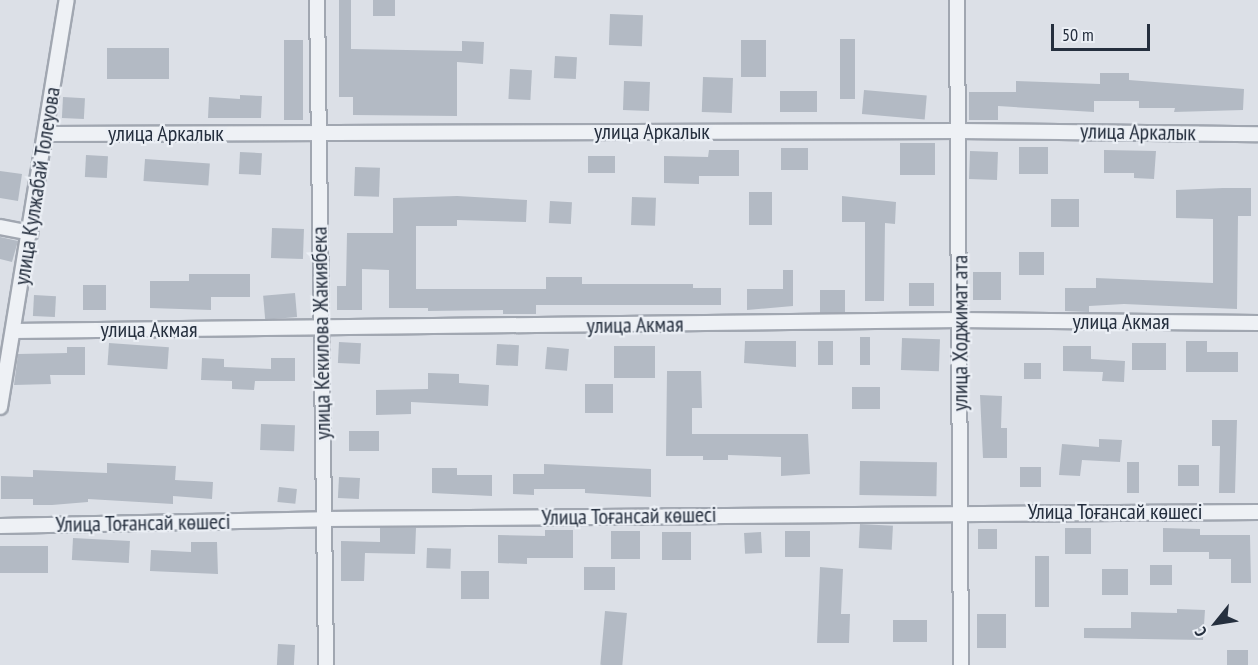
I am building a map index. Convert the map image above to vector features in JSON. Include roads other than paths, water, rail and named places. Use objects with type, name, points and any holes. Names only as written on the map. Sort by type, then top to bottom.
[{"type":"street","name":"улица Кулжабай Толеуова","points":[[0,407],[67,0]]},
{"type":"street","name":"улица Кекилова Жакиябека","points":[[317,0],[319,329],[326,665]]},
{"type":"street","name":"улица Ходжимат ата","points":[[957,0],[959,513],[962,665]]},
{"type":"street","name":"улица Аркалык","points":[[46,134],[959,130],[1258,134]]},
{"type":"street","points":[[0,227],[30,232]]},
{"type":"street","name":"улица Акмая","points":[[13,331],[960,321],[1258,323]]},
{"type":"street","name":"Улица Тоғансай көшесі","points":[[0,526],[324,519],[1258,512]]}]
